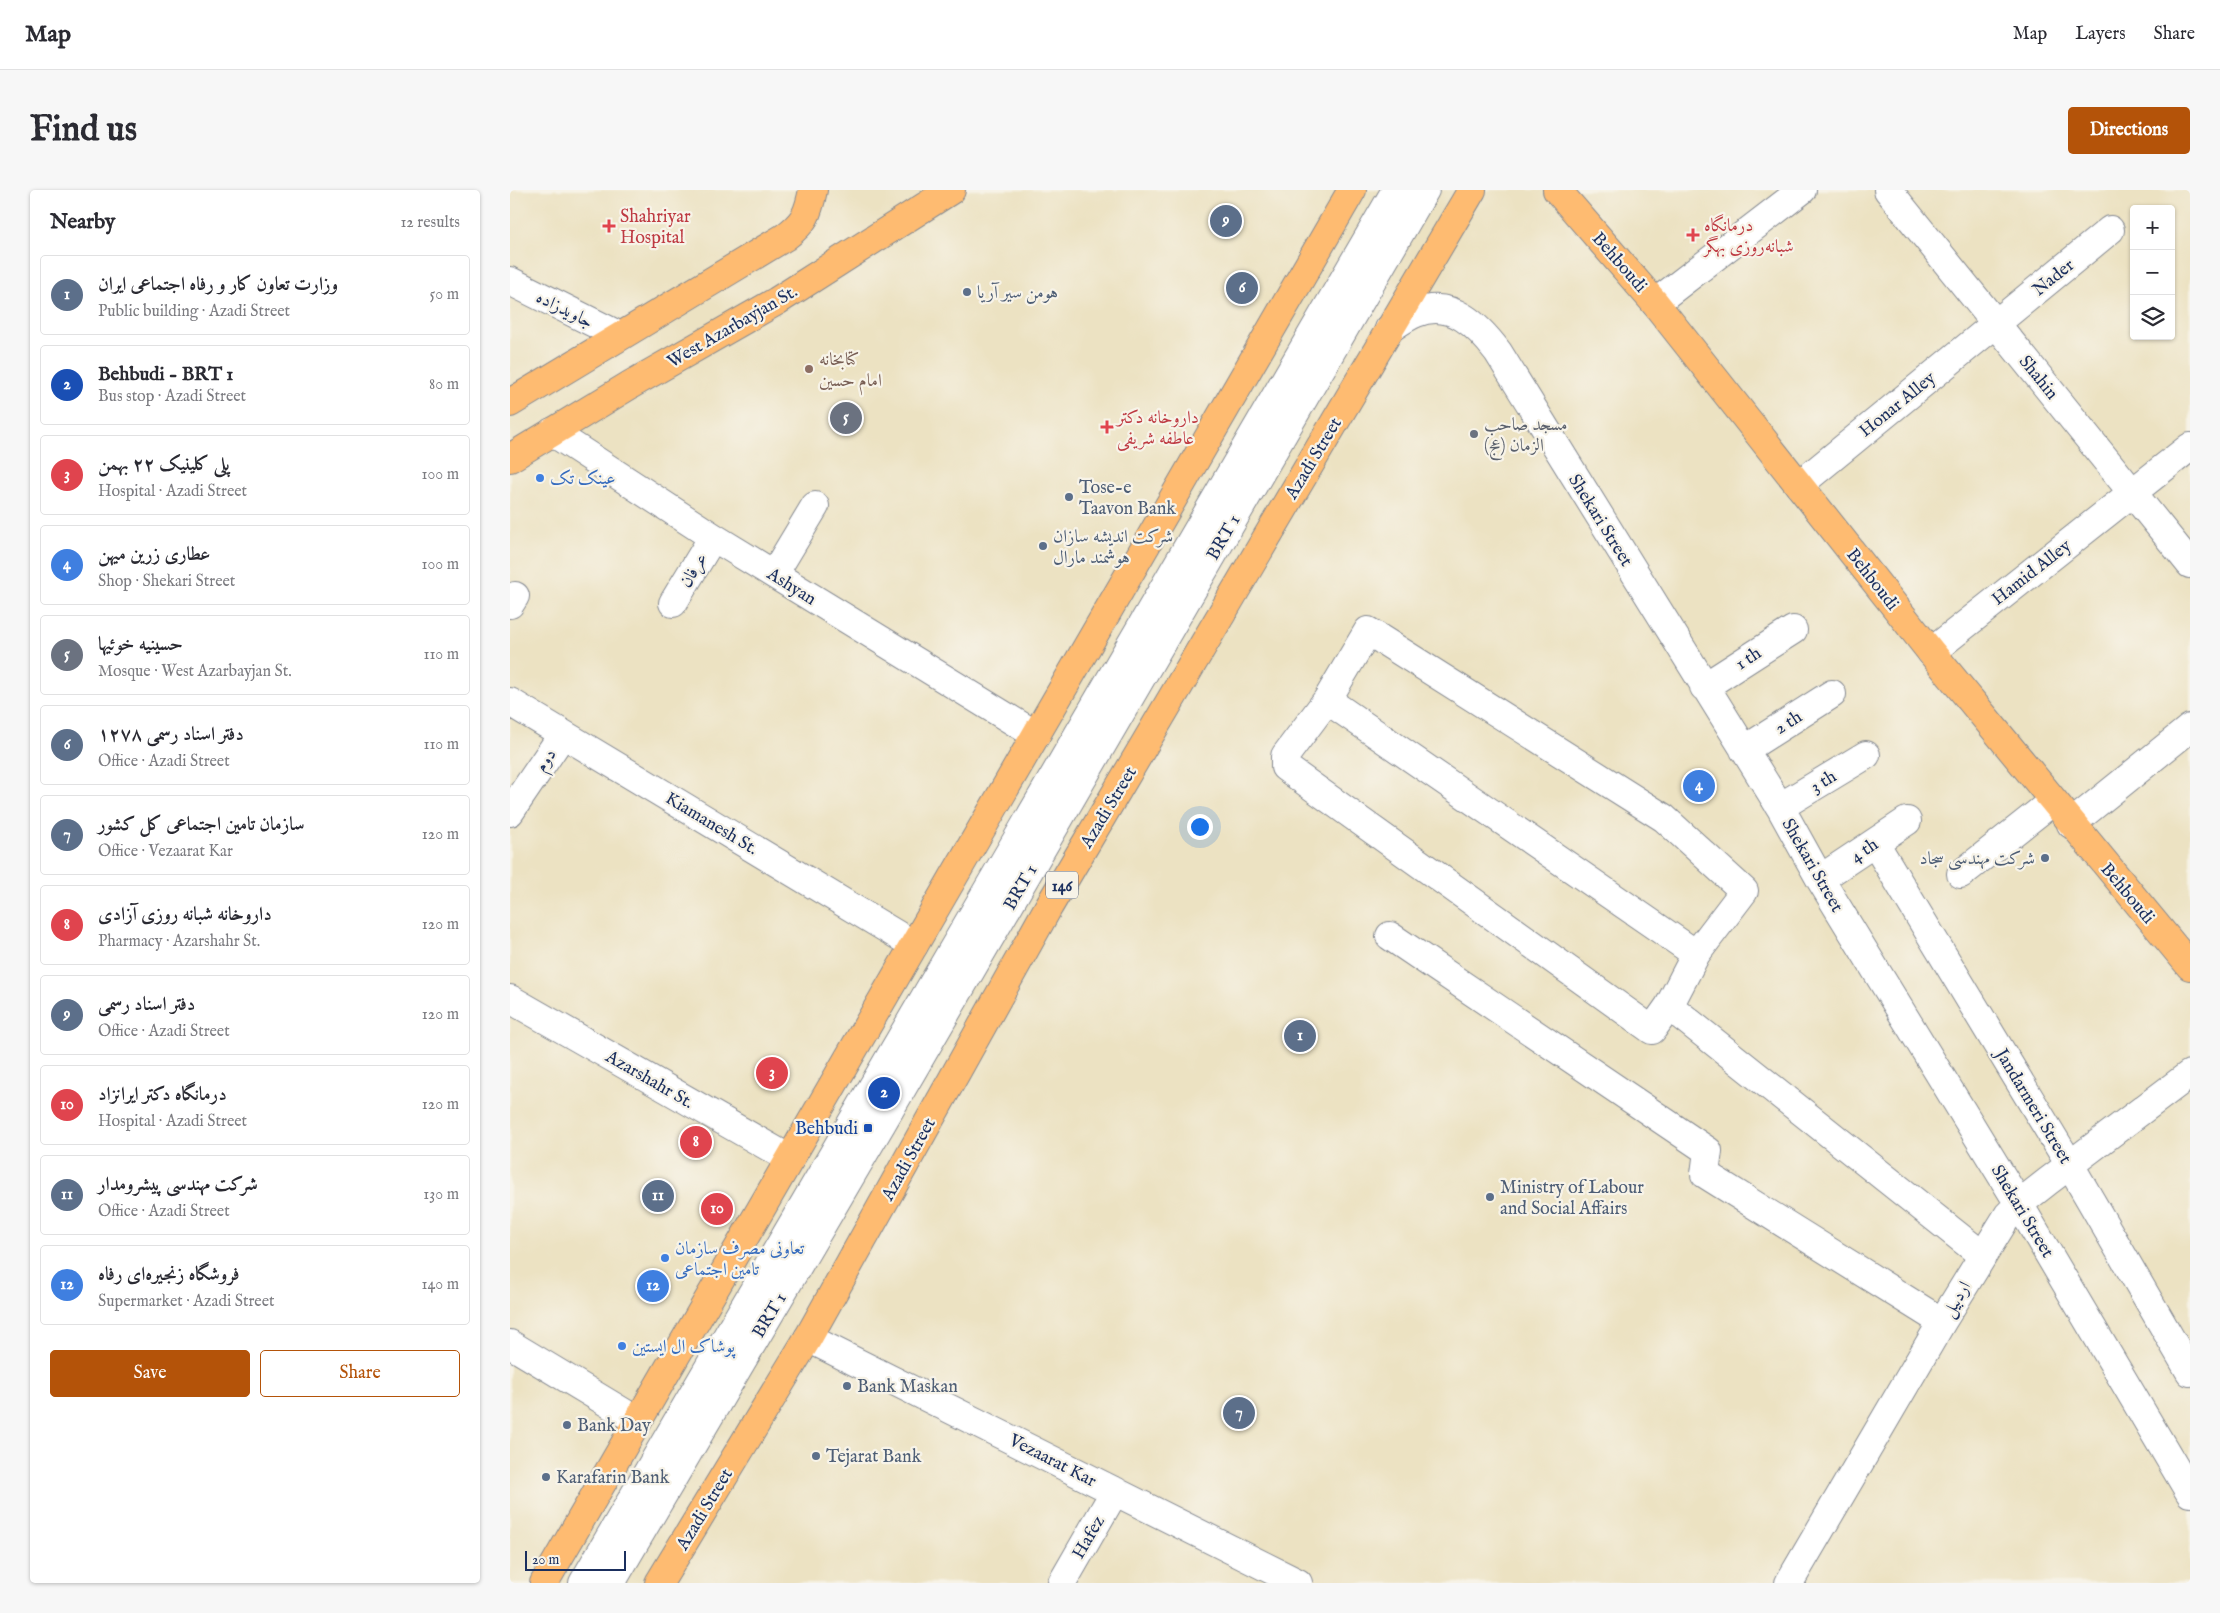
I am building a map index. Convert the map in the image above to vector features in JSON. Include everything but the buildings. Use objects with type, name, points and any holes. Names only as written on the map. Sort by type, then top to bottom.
[{"type":"main road","points":[[510,403],[785,237],[801,225],[813,190]]},
{"type":"main road","name":"West Azarbayjan St.","points":[[510,458],[777,301],[951,190]]},
{"type":"main road","points":[[544,1583],[636,1420],[790,1159],[1352,190]]},
{"type":"main road","name":"Azadi Street","points":[[659,1583],[808,1338],[1049,906],[1472,190]]},
{"type":"main road","name":"Behboudi","points":[[1557,190],[1654,303],[1931,652],[2190,966]]},
{"type":"street","name":"BRT 1","points":[[583,1583],[1396,190]]},
{"type":"street","name":"BRT 1","points":[[611,1583],[882,1123],[1425,190]]},
{"type":"street","points":[[1654,303],[1802,190]]},
{"type":"street","name":"Shahin","points":[[1888,190],[2190,564]]},
{"type":"street","name":"Nader","points":[[1996,324],[2110,230]]},
{"type":"street","name":"جاویدزاده","points":[[510,281],[620,336]]},
{"type":"street","name":"Shekari Street","points":[[1389,330],[1417,312],[1451,311],[1470,321],[1484,334],[1498,352],[1780,808],[1820,878],[2019,1204],[2190,1492]]},
{"type":"street","name":"Honar Alley","points":[[1799,485],[1996,324]]},
{"type":"street","name":"Ashyan","points":[[552,432],[713,537],[1036,735]]},
{"type":"street","name":"Hamid Alley","points":[[1931,652],[2190,447]]},
{"type":"street","points":[[774,574],[815,506]]},
{"type":"street","name":"عرفان","points":[[673,603],[713,537]]},
{"type":"street","name":"1 th","points":[[1704,687],[1793,630]]},
{"type":"street","points":[[1368,631],[1664,818],[1744,891],[1696,954],[1669,1006],[1652,1030],[1285,767],[1285,756],[1327,700],[1368,631]]},
{"type":"street","name":"2 th","points":[[1744,750],[1832,694]]},
{"type":"street","points":[[1327,700],[1696,954]]},
{"type":"street","name":"Kiamanesh St.","points":[[510,702],[914,945]]},
{"type":"street","points":[[2071,824],[2190,728]]},
{"type":"street","name":"دوم","points":[[510,812],[563,734]]},
{"type":"street","name":"3 th","points":[[1780,808],[1866,755]]},
{"type":"street","points":[[1961,874],[2053,801]]},
{"type":"street","name":"4 th","points":[[1820,878],[1907,821]]},
{"type":"street","name":"Jandarmeri Street","points":[[1875,842],[2070,1164],[2190,1372]]},
{"type":"street","points":[[1390,936],[1708,1151],[1704,1174],[1942,1322]]},
{"type":"street","name":"Azarshahr St.","points":[[510,999],[790,1159]]},
{"type":"street","points":[[1669,1006],[1982,1255]]},
{"type":"street","name":"اردبیل","points":[[1789,1583],[1942,1322],[2008,1216],[2019,1204],[2070,1164],[2190,1074]]},
{"type":"street","name":"Vezaarat Kar","points":[[808,1338],[1298,1583]]},
{"type":"street","points":[[510,1344],[636,1420]]},
{"type":"street","name":"Hafez","points":[[1062,1583],[1115,1491]]},
{"type":"place","name":"دفتر اسناد رسمی","points":[[1226,221]]},
{"type":"place","name":"Shahriyar Hospital","points":[[609,226]]},
{"type":"place","name":"درمانگاه شبانه‌روزی بهگر","points":[[1693,235]]},
{"type":"place","name":"دفتر اسناد رسمی ۱۲۷۸","points":[[1242,288]]},
{"type":"place","name":"هومن سیر آریا","points":[[967,292]]},
{"type":"place","name":"کتابخانه امام حسین","points":[[809,369]]},
{"type":"place","name":"حسینیه خوئیها","points":[[846,418]]},
{"type":"place","name":"داروخانه دکتر عاطفه شریفی","points":[[1107,427]]},
{"type":"place","name":"مسجد صاحب الزمان (عج)","points":[[1474,434]]},
{"type":"place","name":"عینک تک","points":[[540,478]]},
{"type":"place","name":"Tose-e Taavon Bank","points":[[1069,497]]},
{"type":"place","name":"شرکت اندیشه سازان هوشمند مارال","points":[[1043,546]]},
{"type":"place","name":"عطاری زرین میهن","points":[[1699,786]]},
{"type":"place","name":"شرکت مهندسی سجاد","points":[[2045,858]]},
{"type":"place","name":"وزارت تعاون کار و رفاه اجتماعی ایران","points":[[1300,1036]]},
{"type":"place","name":"پلی کلینیک ۲۲ بهمن","points":[[772,1073]]},
{"type":"place","name":"Behbudi - BRT 1","points":[[884,1093]]},
{"type":"place","name":"Behbudi","points":[[868,1128]]},
{"type":"place","name":"داروخانه شبانه روزی آزادی","points":[[696,1142]]},
{"type":"place","name":"شرکت مهندسی پیشرومدار","points":[[658,1196]]},
{"type":"place","name":"Ministry of Labour and Social Affairs","points":[[1490,1197]]},
{"type":"place","name":"درمانگاه دکتر ایرانزاد","points":[[717,1209]]},
{"type":"place","name":"تعاونی مصرف سازمان تامین اجتماعی","points":[[665,1258]]},
{"type":"place","name":"فروشگاه زنجیره‌ای رفاه","points":[[653,1286]]},
{"type":"place","name":"پوشاک ال ایستین","points":[[622,1346]]},
{"type":"place","name":"Bank Maskan","points":[[847,1386]]},
{"type":"place","name":"سازمان تامین اجتماعی کل کشور","points":[[1239,1413]]},
{"type":"place","name":"Bank Day","points":[[567,1425]]},
{"type":"place","name":"Tejarat Bank","points":[[816,1456]]},
{"type":"place","name":"Karafarin Bank","points":[[546,1477]]}]
